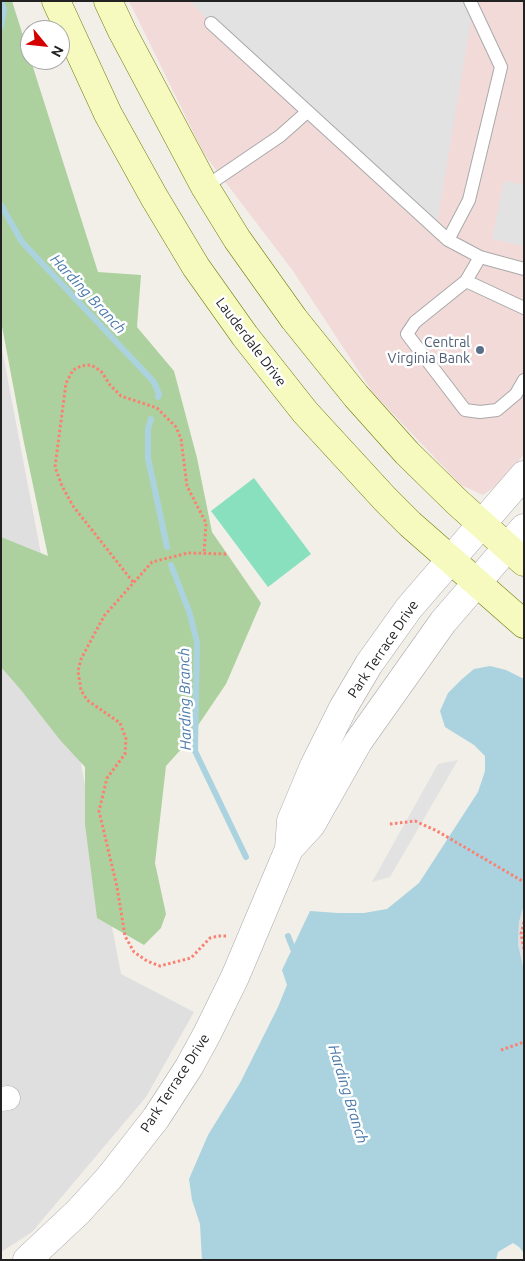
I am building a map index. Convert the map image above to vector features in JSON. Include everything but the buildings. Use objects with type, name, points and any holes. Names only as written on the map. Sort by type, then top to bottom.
[{"type":"main road","name":"Lauderdale Drive","points":[[56,1],[108,114],[196,267],[256,350],[305,412],[385,499],[476,583],[524,624]]},
{"type":"main road","points":[[108,1],[205,187],[237,239],[274,291],[356,396],[408,452],[481,524],[518,546]]},
{"type":"street","name":"Park Terrace Drive","points":[[27,1260],[78,1212],[109,1178],[156,1118],[189,1067],[207,1034],[251,938],[289,849],[291,821],[314,766],[343,708],[369,664],[409,608],[524,475]]},
{"type":"street","name":"Park Terrace Drive","points":[[289,849],[311,825],[358,742],[443,622],[476,583],[518,546]]},
{"type":"lane","points":[[448,240],[469,200],[501,67],[470,1]]},
{"type":"lane","points":[[211,23],[448,240],[480,257],[524,269]]},
{"type":"lane","points":[[205,187],[280,136],[307,112]]},
{"type":"lane","points":[[480,257],[466,281],[416,322],[407,334],[465,410],[480,412],[497,410],[516,394],[524,380]]},
{"type":"lane","points":[[466,281],[524,308]]},
{"type":"path","points":[[133,582],[73,506],[62,486],[55,467],[66,383],[73,370],[81,366],[91,365],[101,371],[110,385],[121,396],[157,408],[176,427],[180,439],[187,486],[206,522],[204,554]]},
{"type":"path","points":[[228,554],[188,553],[152,562],[104,616],[81,659],[78,671],[82,690],[87,700],[120,723],[126,739],[125,754],[107,778],[99,811],[117,887],[125,936],[134,952],[147,961],[160,966],[191,958],[210,938],[218,936],[251,938]]},
{"type":"path","points":[[390,824],[415,820],[524,882]]},
{"type":"path","points":[[524,922],[521,934],[524,949]]},
{"type":"path","points":[[502,1050],[524,1042]]},
{"type":"shaded area","points":[[129,1],[524,1],[524,454],[504,480],[483,495],[461,485],[373,393],[293,271],[204,154]]},
{"type":"shaded area","points":[[190,1],[470,1],[473,8],[436,229],[211,23]]},
{"type":"shaded area","points":[[504,181],[524,185],[524,246],[492,239]]},
{"type":"shaded area","points":[[1,344],[121,974],[194,1012],[146,1097],[32,1232],[1,1252]]},
{"type":"shaded area","points":[[458,760],[390,877],[372,882],[438,764]]},
{"type":"shaded area","points":[[524,905],[524,971],[518,944],[519,922]]},
{"type":"green space","points":[[1,1],[12,1],[20,26],[20,70],[34,70],[98,272],[141,275],[137,327],[174,371],[197,458],[212,532],[261,603],[226,684],[184,746],[166,766],[155,863],[166,914],[161,928],[144,945],[97,918],[85,824],[85,767],[60,740],[1,667],[1,537],[48,556],[1,321]]},
{"type":"green space","points":[[254,478],[311,554],[268,587],[211,511]]},
{"type":"water","points":[[490,666],[506,670],[524,679],[524,905],[519,922],[518,944],[524,971],[524,1253],[513,1243],[498,1252],[496,1260],[202,1260],[200,1224],[192,1200],[189,1179],[208,1135],[240,1083],[278,1007],[287,985],[282,970],[310,911],[364,913],[387,909],[419,883],[478,792],[485,771],[485,756],[474,745],[445,727],[440,711],[448,693],[462,679],[474,669]]},
{"type":"waterway","name":"Harding Branch","points":[[1,2],[4,9],[1,27]]},
{"type":"waterway","name":"Harding Branch","points":[[1,205],[22,242],[154,382],[159,394],[158,397]]},
{"type":"waterway","name":"Harding Branch","points":[[151,419],[148,429],[148,458],[167,547]]},
{"type":"waterway","name":"Harding Branch","points":[[171,565],[189,611],[197,642],[195,751],[246,857]]},
{"type":"waterway","name":"Harding Branch","points":[[288,936],[295,954]]},
{"type":"place","name":"Central Virginia Bank","points":[[480,350]]}]
